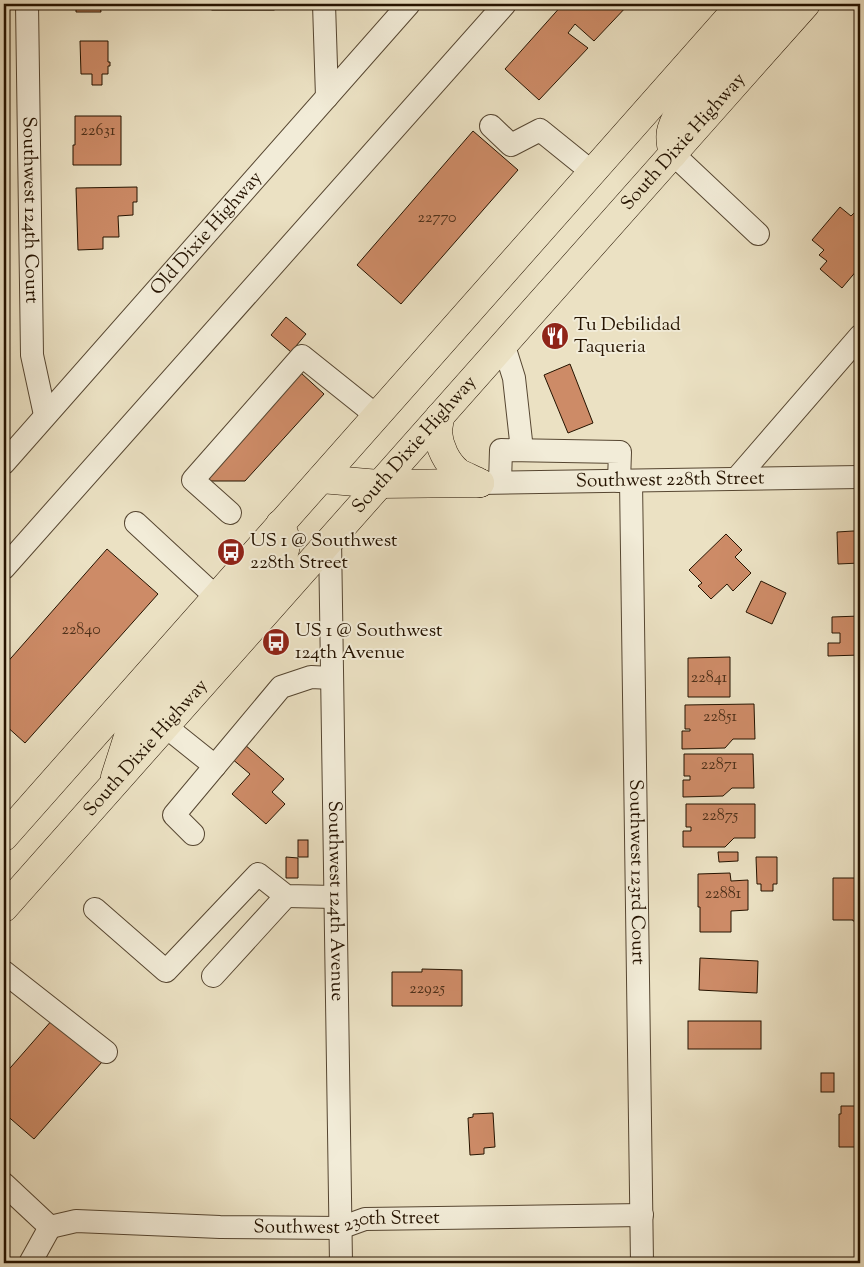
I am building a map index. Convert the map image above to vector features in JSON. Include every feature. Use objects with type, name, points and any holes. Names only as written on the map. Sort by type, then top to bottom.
[{"type":"highway","points":[[4,837],[741,4]]},
{"type":"highway","points":[[673,154],[670,139],[672,126],[679,112],[774,4]]},
{"type":"highway","name":"South Dixie Highway","points":[[4,908],[806,4]]},
{"type":"highway","points":[[440,416],[438,432],[441,445],[450,463],[459,472],[490,482]]},
{"type":"highway","points":[[321,479],[379,484],[490,482]]},
{"type":"highway","points":[[112,786],[132,724],[281,561],[287,548],[285,535],[280,524]]},
{"type":"street","name":"Southwest 124th Court","points":[[27,4],[32,355],[45,416]]},
{"type":"street","points":[[324,4],[326,96]]},
{"type":"street","name":"Old Dixie Highway","points":[[4,463],[409,4]]},
{"type":"street","points":[[4,568],[505,4]]},
{"type":"street","points":[[491,126],[511,145],[540,130],[592,172]]},
{"type":"street","points":[[673,154],[758,234]]},
{"type":"street","points":[[737,478],[860,336]]},
{"type":"street","points":[[504,346],[545,482]]},
{"type":"street","points":[[230,513],[193,480],[302,356],[377,416]]},
{"type":"street","points":[[490,482],[501,450],[534,450]]},
{"type":"street","name":"Southwest 123rd Court","points":[[534,450],[620,452],[625,481],[642,1263]]},
{"type":"street","name":"Southwest 228th Street","points":[[490,482],[860,477]]},
{"type":"street","points":[[136,523],[216,597]]},
{"type":"street","name":"Southwest 124th Avenue","points":[[330,540],[341,1263]]},
{"type":"street","points":[[193,834],[174,815],[281,687],[311,677],[332,678]]},
{"type":"street","points":[[165,726],[215,766]]},
{"type":"street","points":[[95,909],[166,971],[258,874],[286,896],[335,897]]},
{"type":"street","points":[[213,976],[286,896]]},
{"type":"street","points":[[4,972],[25,997],[106,1052]]},
{"type":"street","points":[[4,1184],[50,1227]]},
{"type":"street","name":"Southwest 230th Street","points":[[50,1227],[76,1221],[220,1227],[340,1228],[365,1219],[642,1215]]},
{"type":"street","points":[[30,1263],[50,1227]]},
{"type":"street","points":[[45,1263],[50,1227]]},
{"type":"building","points":[[76,4],[100,4],[101,12],[76,12]]},
{"type":"building","points":[[212,4],[274,4],[274,10],[212,10]]},
{"type":"building","points":[[563,4],[629,4],[594,41],[575,24],[568,33],[588,48],[539,100],[505,69]]},
{"type":"building","points":[[80,41],[108,41],[108,62],[110,62],[110,66],[108,66],[108,74],[102,74],[102,85],[92,85],[92,74],[81,74]]},
{"type":"building","points":[[75,116],[121,116],[121,165],[73,165]]},
{"type":"building","points":[[473,131],[518,170],[401,304],[357,265]]},
{"type":"building","points":[[137,187],[137,202],[133,202],[133,215],[118,216],[119,237],[103,237],[103,249],[78,250],[76,188]]},
{"type":"building","points":[[840,207],[851,216],[856,211],[860,215],[860,270],[858,269],[842,288],[820,269],[827,261],[819,255],[824,250],[812,240]]},
{"type":"building","points":[[286,317],[306,334],[291,352],[271,335]]},
{"type":"building","points":[[570,364],[593,423],[568,433],[544,375]]},
{"type":"building","points":[[301,373],[324,394],[245,481],[203,481]]},
{"type":"building","points":[[860,531],[860,563],[838,564],[837,532]]},
{"type":"building","points":[[726,534],[742,550],[735,557],[751,573],[733,591],[727,584],[711,599],[698,586],[702,583],[689,570]]},
{"type":"building","points":[[107,549],[158,594],[25,743],[4,724],[4,666]]},
{"type":"building","points":[[761,581],[786,593],[772,624],[746,612]]},
{"type":"building","points":[[860,616],[860,655],[828,656],[828,643],[840,643],[840,633],[832,633],[832,617]]},
{"type":"building","points":[[730,657],[730,697],[688,697],[688,658]]},
{"type":"building","points":[[754,704],[755,739],[733,739],[725,748],[682,749],[682,731],[690,731],[690,729],[685,729],[685,705]]},
{"type":"building","points":[[244,744],[284,779],[272,792],[285,804],[266,824],[232,794],[250,774],[231,758]]},
{"type":"building","points":[[684,754],[753,754],[754,788],[732,788],[723,796],[683,797],[683,780],[690,780],[690,776],[684,776]]},
{"type":"building","points":[[686,804],[755,804],[755,838],[734,838],[725,847],[683,847],[683,831],[691,831],[691,827],[686,827]]},
{"type":"building","points":[[298,840],[308,840],[308,857],[298,857]]},
{"type":"building","points":[[718,852],[738,852],[738,861],[719,862]]},
{"type":"building","points":[[286,857],[298,858],[298,878],[286,878]]},
{"type":"building","points":[[756,857],[777,857],[777,884],[773,884],[773,891],[761,891],[761,884],[757,884]]},
{"type":"building","points":[[858,858],[860,858],[860,921],[833,920],[833,878],[858,878]]},
{"type":"building","points":[[730,873],[731,881],[748,880],[748,910],[731,911],[731,932],[700,932],[698,874]]},
{"type":"building","points":[[700,958],[758,961],[757,993],[699,990]]},
{"type":"building","points":[[422,969],[462,970],[462,1006],[392,1006],[392,972],[422,972]]},
{"type":"building","points":[[53,1019],[102,1062],[34,1139],[4,1113],[4,1075]]},
{"type":"building","points":[[688,1021],[761,1021],[761,1049],[688,1049]]},
{"type":"building","points":[[821,1073],[834,1073],[834,1092],[821,1092]]},
{"type":"building","points":[[841,1106],[860,1106],[860,1147],[839,1147],[839,1114],[841,1114]]},
{"type":"building","points":[[493,1113],[495,1147],[484,1148],[484,1154],[470,1155],[468,1118],[473,1117],[473,1114]]},
{"type":"place","name":"Tu Debilidad Taqueria","points":[[555,336]]},
{"type":"place","name":"US 1 @ Southwest 228th Street","points":[[231,552]]},
{"type":"place","name":"US 1 @ Southwest 124th Avenue","points":[[276,642]]}]
